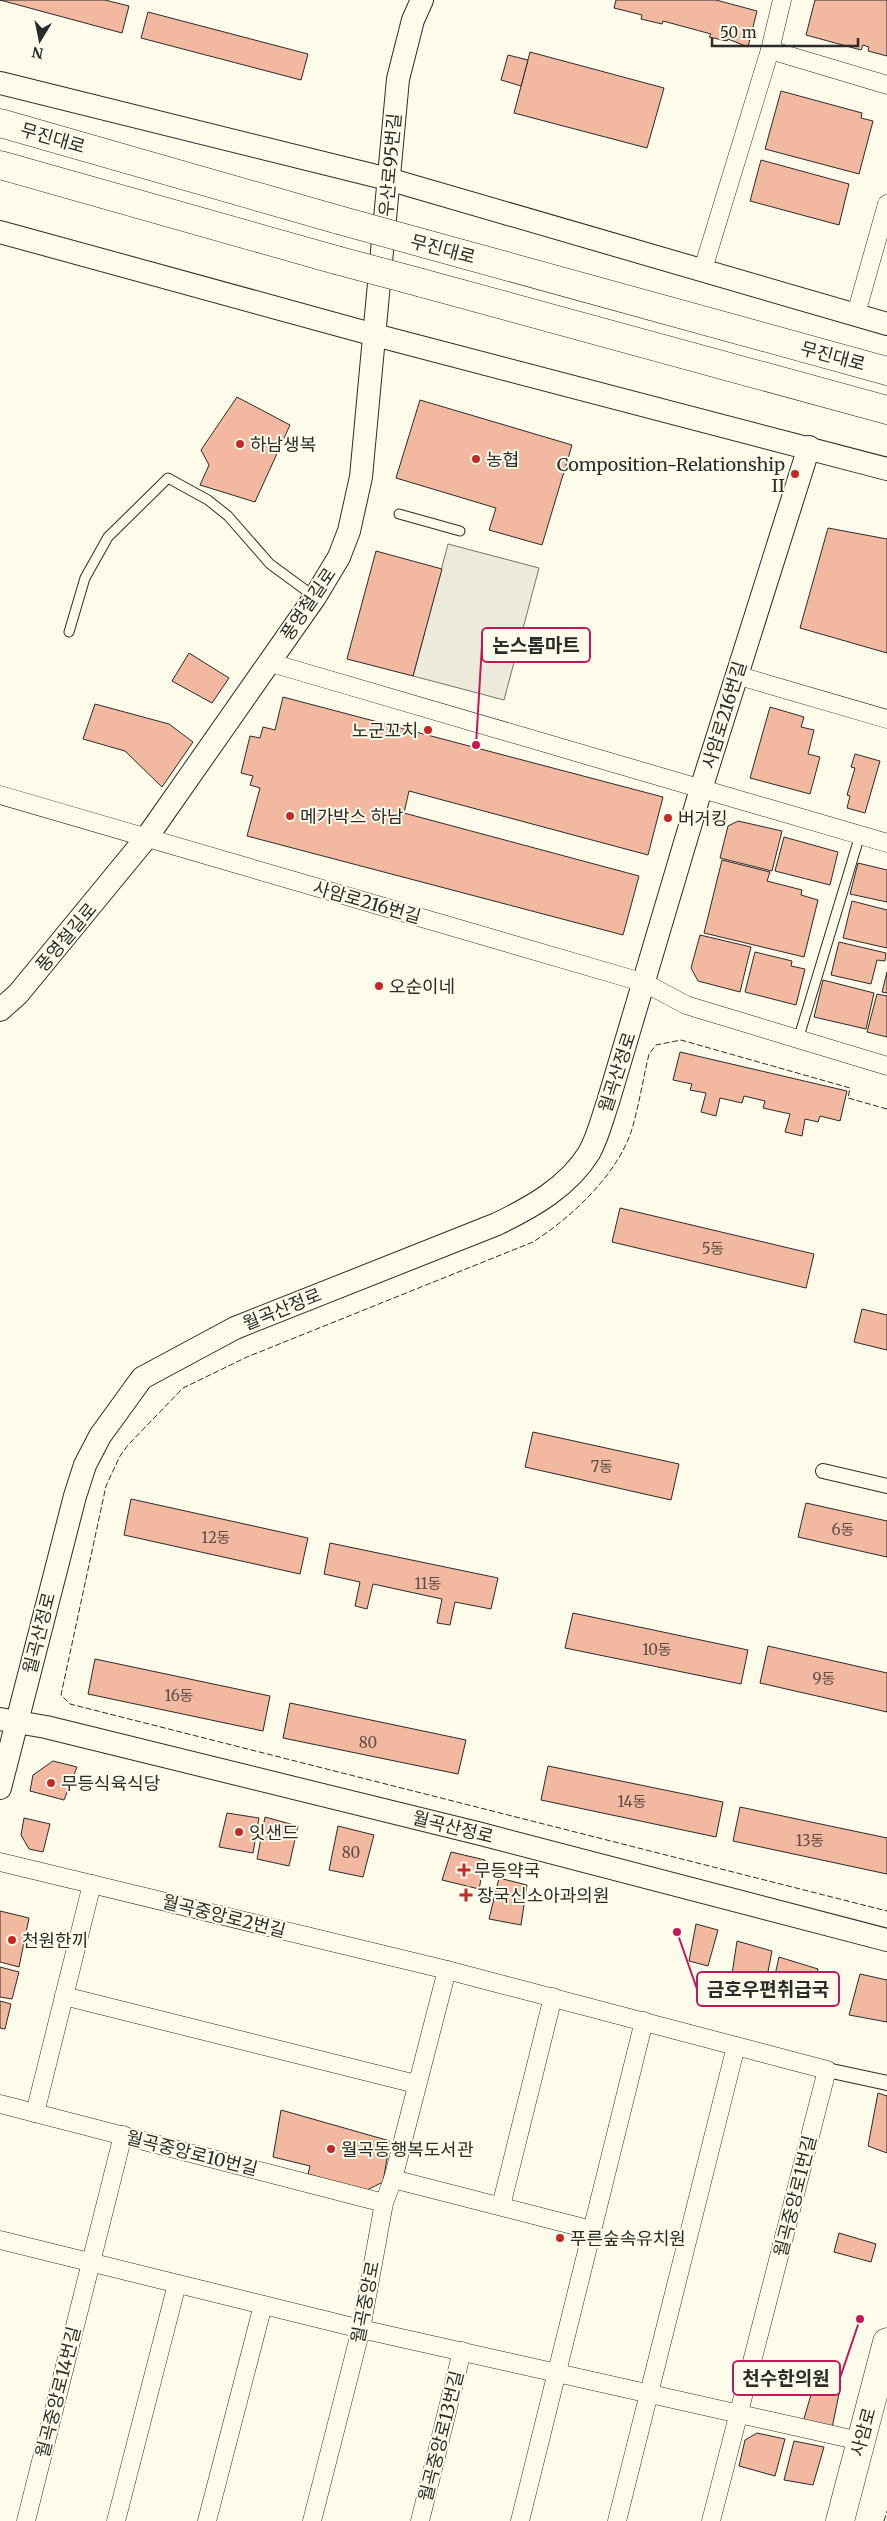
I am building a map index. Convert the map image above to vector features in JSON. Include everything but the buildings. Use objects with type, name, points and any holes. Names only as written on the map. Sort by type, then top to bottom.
[{"type":"main road","name":"무진대로","points":[[0,123],[339,220],[887,371]]},
{"type":"main road","points":[[0,165],[336,260],[881,409]]},
{"type":"main road","name":"사암로","points":[[840,2521],[887,2342]]},
{"type":"street","name":"우산로95번길","points":[[376,335],[398,79],[412,20],[422,0]]},
{"type":"street","points":[[702,269],[770,50],[782,0]]},
{"type":"street","points":[[770,50],[887,85]]},
{"type":"street","points":[[0,83],[388,179],[887,324]]},
{"type":"street","points":[[856,314],[887,204]]},
{"type":"street","points":[[0,232],[376,335],[887,469]]},
{"type":"street","name":"풍영철길로","points":[[0,1010],[18,994],[147,837],[315,597],[340,557],[357,501],[376,335]]},
{"type":"street","name":"사암로216번길","points":[[645,983],[701,789],[809,448]]},
{"type":"street","points":[[268,662],[887,843]]},
{"type":"street","points":[[736,675],[887,718]]},
{"type":"street","points":[[0,795],[147,837]]},
{"type":"street","name":"사암로216번길","points":[[147,837],[645,983],[686,1005],[887,1066]]},
{"type":"street","name":"월곡산정로","points":[[645,983],[597,1134],[589,1152],[560,1187],[497,1224],[235,1328],[142,1378],[100,1436],[85,1465],[8,1721],[53,1729],[481,1834],[887,1940]]},
{"type":"street","points":[[823,1470],[887,1486]]},
{"type":"street","points":[[0,1788],[8,1721]]},
{"type":"street","name":"월곡중앙로2번길","points":[[0,1862],[448,1970]]},
{"type":"street","points":[[36,2113],[92,1884]]},
{"type":"street","points":[[448,1970],[827,2070],[887,2083]]},
{"type":"street","name":"월곡중앙로","points":[[312,2521],[361,2329],[384,2203],[393,2179],[416,2084],[448,1970]]},
{"type":"street","points":[[64,1996],[416,2084]]},
{"type":"street","points":[[501,2206],[553,1997]]},
{"type":"street","points":[[520,2521],[644,2021]]},
{"type":"street","points":[[617,2521],[736,2046]]},
{"type":"street","name":"월곡중앙로1번길","points":[[739,2413],[827,2070]]},
{"type":"street","name":"월곡중앙로10번길","points":[[0,2104],[384,2203]]},
{"type":"street","name":"월곡중앙로14번길","points":[[26,2521],[123,2136]]},
{"type":"street","points":[[393,2179],[592,2230]]},
{"type":"street","points":[[0,2240],[361,2329]]},
{"type":"street","points":[[116,2521],[177,2284]]},
{"type":"street","points":[[207,2521],[264,2305]]},
{"type":"street","name":"월곡중앙로13번길","points":[[361,2329],[860,2441]]},
{"type":"street","name":"월곡중앙로13번길","points":[[420,2521],[462,2351]]},
{"type":"street","points":[[711,2521],[739,2413]]},
{"type":"lane","points":[[70,632],[85,578],[108,537],[168,478],[208,500],[228,516],[270,564],[315,597]]},
{"type":"lane","points":[[399,514],[460,531]]},
{"type":"lane","points":[[798,1040],[860,835]]},
{"type":"shaded area","points":[[448,544],[539,568],[504,700],[413,676]]},
{"type":"fence","points":[[887,1109],[848,1098],[850,1088],[681,1040],[656,1045],[649,1054],[632,1129],[616,1162],[592,1193],[548,1232],[533,1242],[247,1357],[183,1388],[128,1445],[120,1456],[106,1486],[61,1695],[70,1704],[887,1911]]},
{"type":"fence","points":[[884,2521],[887,2511]]},
{"type":"place","name":"하남생복","points":[[240,444]]},
{"type":"place","name":"농협","points":[[476,459]]},
{"type":"place","name":"Composition-Relationship II","points":[[795,474]]},
{"type":"place","name":"노군꼬치","points":[[428,730]]},
{"type":"place","name":"논스톱마트","points":[[476,745]]},
{"type":"place","name":"메가박스 하남","points":[[290,816]]},
{"type":"place","name":"버거킹","points":[[668,818]]},
{"type":"place","name":"오순이네","points":[[379,986]]},
{"type":"place","name":"무등식육식당","points":[[51,1783]]},
{"type":"place","name":"잇샌드","points":[[239,1832]]},
{"type":"place","name":"무등약국","points":[[464,1870]]},
{"type":"place","name":"장국신소아과의원","points":[[466,1895]]},
{"type":"place","name":"금호우편취급국","points":[[677,1932]]},
{"type":"place","name":"천원한끼","points":[[12,1940]]},
{"type":"place","name":"월곡동행복도서관","points":[[331,2149]]},
{"type":"place","name":"푸른숲속유치원","points":[[560,2238]]},
{"type":"place","name":"천수한의원","points":[[860,2319]]}]
